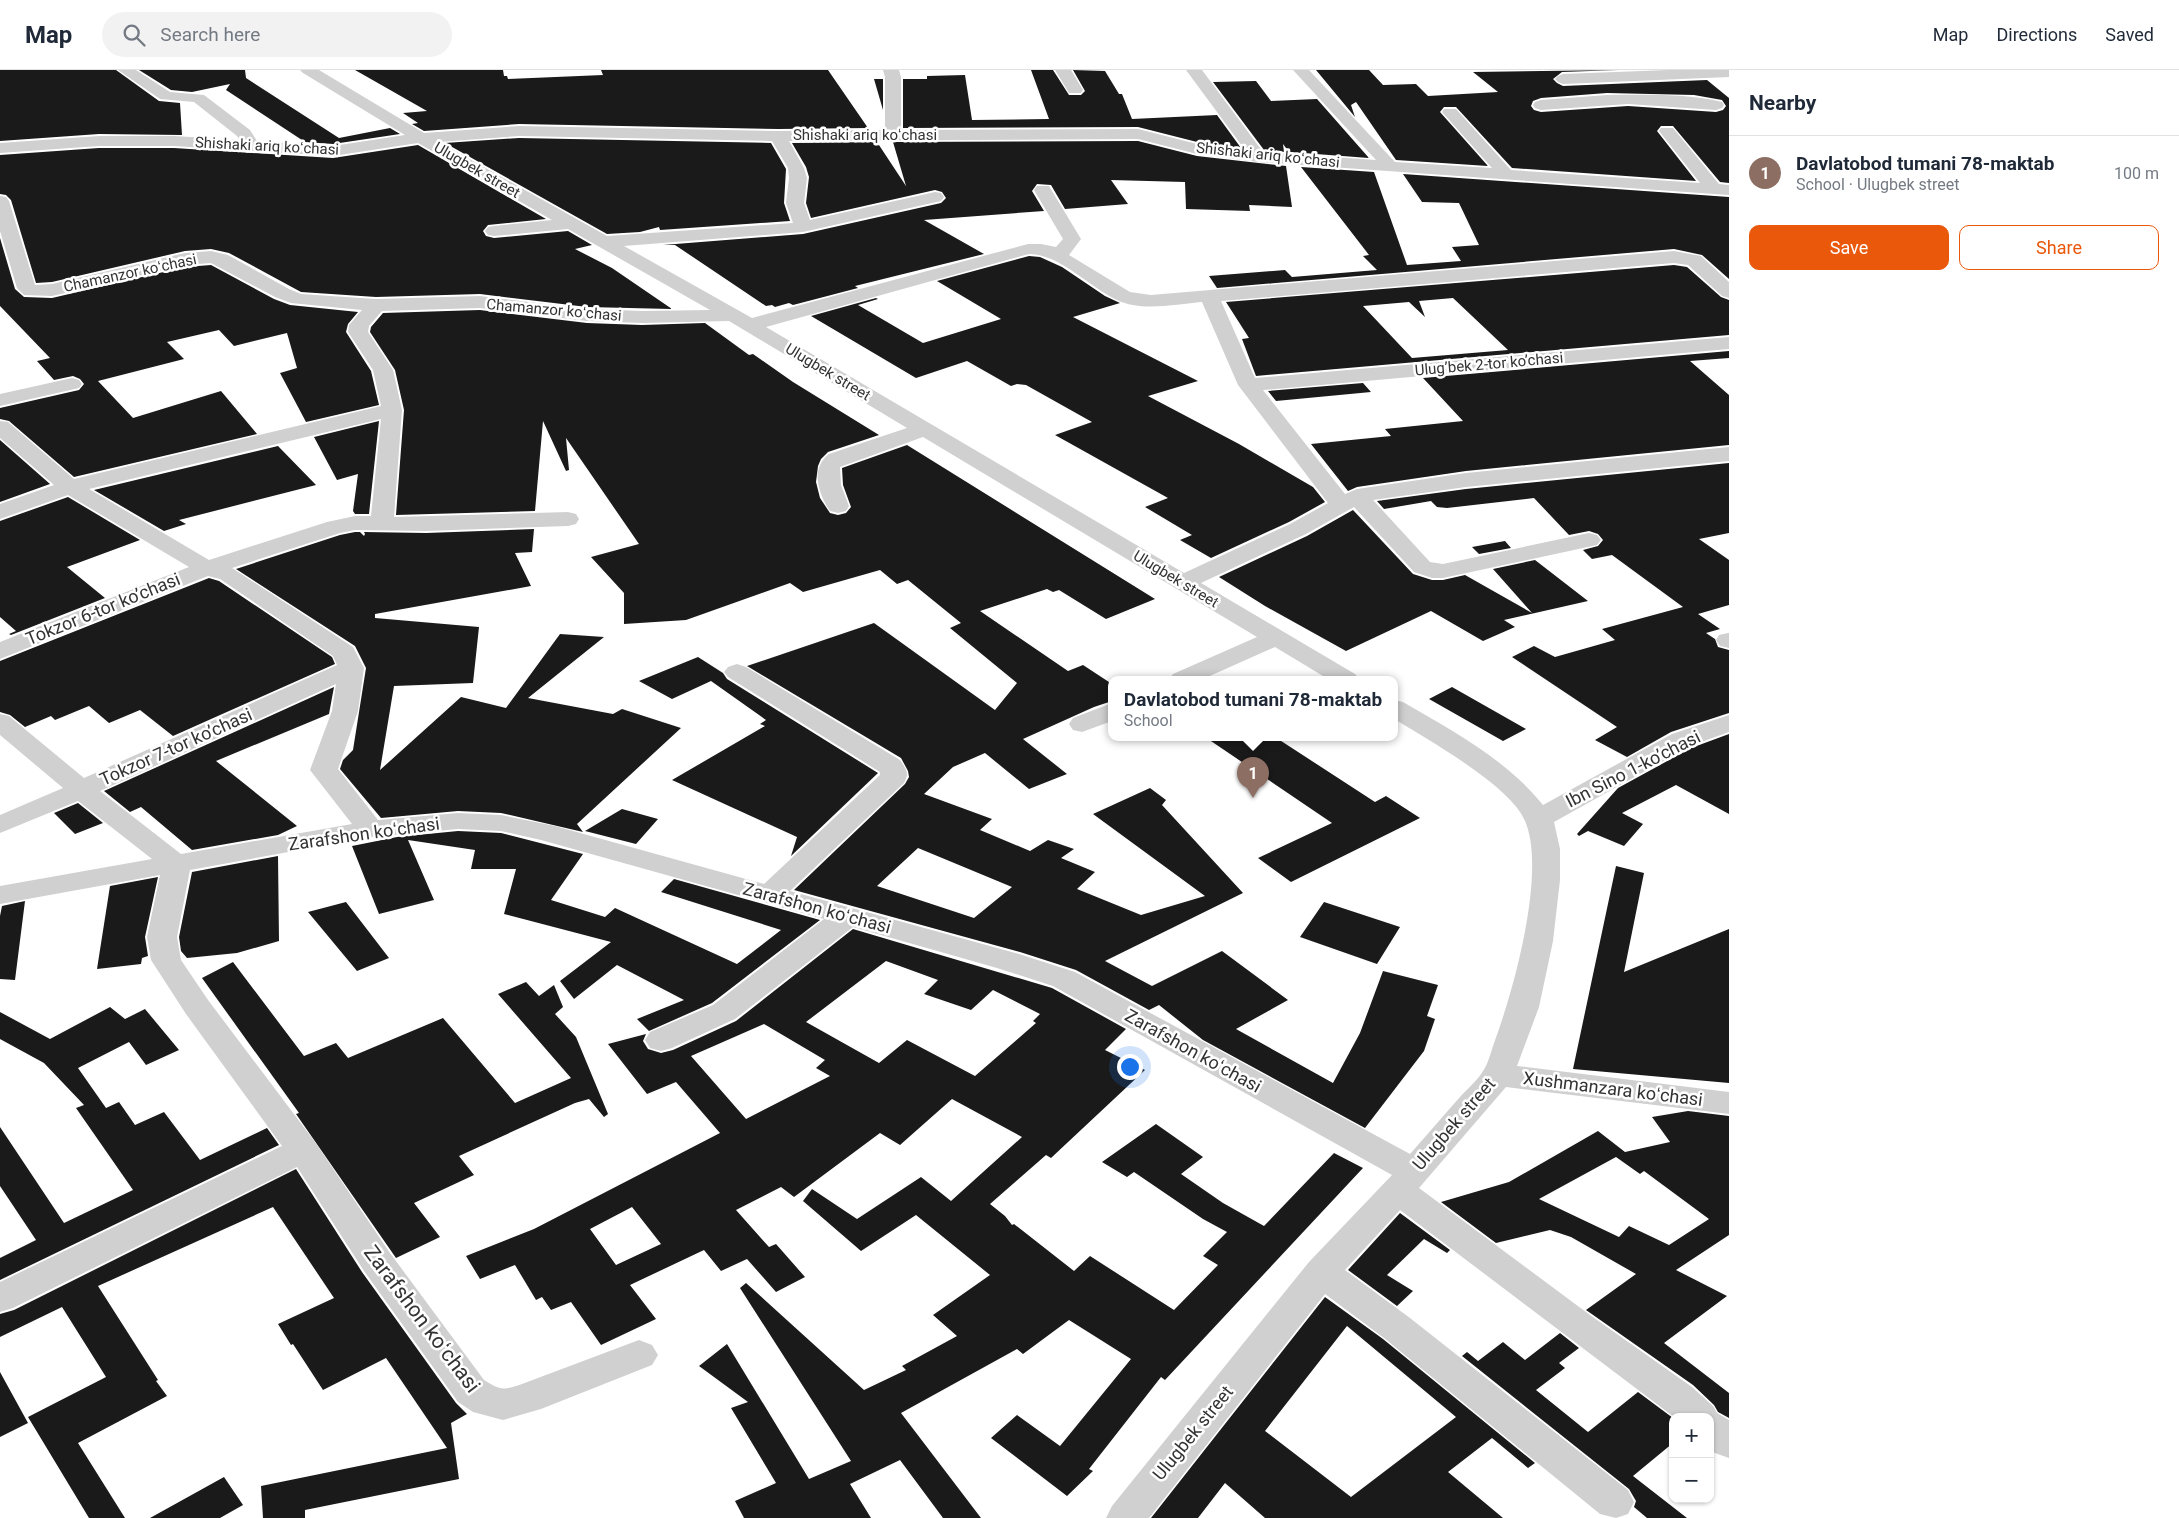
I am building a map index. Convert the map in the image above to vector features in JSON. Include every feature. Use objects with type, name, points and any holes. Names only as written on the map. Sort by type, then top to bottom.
[{"type":"street","points":[[126,70],[166,96],[198,98],[244,133],[250,144]]},
{"type":"street","name":"Ulugbek street","points":[[308,70],[421,138],[741,320],[1341,676]]},
{"type":"street","points":[[891,70],[894,77],[893,135]]},
{"type":"street","points":[[1064,70],[1075,90]]},
{"type":"street","points":[[1194,70],[1258,157]]},
{"type":"street","points":[[1301,70],[1390,166]]},
{"type":"street","points":[[1558,74],[1729,72]]},
{"type":"street","points":[[1558,74],[1587,100]]},
{"type":"street","points":[[1541,105],[1587,100],[1664,99],[1716,105]]},
{"type":"street","points":[[1450,112],[1506,174]]},
{"type":"street","name":"Shishaki ariq koʻchasi","points":[[0,148],[99,141],[174,141],[250,144],[333,151],[421,138],[519,131],[586,130],[778,136],[1138,134],[1196,148],[1258,157],[1721,189]]},
{"type":"street","points":[[1667,131],[1721,189]]},
{"type":"street","points":[[778,136],[796,168],[798,178],[795,203],[803,227]]},
{"type":"street","points":[[1043,190],[1072,239],[1059,256]]},
{"type":"street","points":[[602,242],[803,227],[936,197]]},
{"type":"street","name":"Chamanzor koʻchasi","points":[[0,201],[26,288],[31,291],[52,290],[186,259],[211,257],[221,258],[282,294],[298,299],[376,306],[480,302],[587,315],[741,320],[1028,249],[1041,249],[1059,256],[1125,297],[1151,300],[1674,257],[1694,260],[1729,292]]},
{"type":"street","points":[[494,231],[570,223]]},
{"type":"street","points":[[1210,296],[1248,385],[1349,500],[1422,567],[1432,571],[1443,571],[1589,540]]},
{"type":"street","points":[[376,306],[359,325],[358,332],[383,370],[392,410],[382,523]]},
{"type":"street","name":"Ulugʼbek 2-tor koʼchasi","points":[[1248,385],[1729,343]]},
{"type":"street","points":[[0,400],[72,384]]},
{"type":"street","points":[[0,512],[70,487],[392,410]]},
{"type":"street","points":[[0,428],[70,487],[207,568],[228,574],[344,652],[351,668],[345,712],[324,770],[371,829]]},
{"type":"street","points":[[838,506],[828,474],[830,464],[837,459],[924,429]]},
{"type":"street","points":[[1182,583],[1298,529],[1349,500],[1466,480],[1729,454]]},
{"type":"street","points":[[207,568],[335,527],[355,523],[426,524],[568,519]]},
{"type":"street","name":"Tokzor 6-tor koʼchasi","points":[[0,651],[207,568]]},
{"type":"street","points":[[1189,676],[1275,638]]},
{"type":"street","name":"Tokzor 7-tor koʼchasi","points":[[0,824],[81,790],[351,668]]},
{"type":"street","points":[[737,672],[890,766],[894,771],[894,777],[769,895]]},
{"type":"street","name":"Ulugbek street","points":[[1126,1518],[1322,1272],[1498,1075],[1523,1007],[1538,941],[1546,880],[1546,849],[1539,819],[1521,796],[1494,772],[1445,738],[1398,710]]},
{"type":"street","points":[[1082,724],[1108,712]]},
{"type":"street","points":[[0,722],[81,790],[177,865]]},
{"type":"street","name":"Ibn Sino 1-koʼchasi","points":[[1539,819],[1681,740],[1729,723]]},
{"type":"street","name":"Zarafshon koʻchasi","points":[[0,895],[371,829],[458,821],[501,823],[545,832],[1008,961],[1064,979],[1405,1180],[1576,1325],[1679,1398],[1696,1413]]},
{"type":"street","name":"Zarafshon koʻchasi","points":[[177,865],[162,936],[166,960],[198,1007],[303,1150],[377,1262],[471,1391],[486,1401],[503,1405],[528,1398],[639,1355]]},
{"type":"street","points":[[661,1040],[724,1012],[848,916]]},
{"type":"street","name":"Xushmanzara koʻchasi","points":[[1498,1075],[1729,1103]]},
{"type":"street","points":[[0,1298],[303,1150]]},
{"type":"street","points":[[1322,1272],[1397,1328],[1614,1502]]},
{"type":"street","points":[[1714,1429],[1729,1442]]},
{"type":"building","points":[[0,70],[116,70],[159,101],[180,103],[182,135],[99,134],[0,141]]},
{"type":"building","points":[[139,70],[245,70],[246,78],[339,138],[390,128],[400,134],[333,144],[305,142],[226,90],[230,84],[192,92],[171,90]]},
{"type":"building","points":[[355,70],[503,70],[504,76],[507,76],[508,79],[603,75],[601,70],[828,70],[868,128],[778,129],[519,124],[424,131],[412,124],[418,123],[403,113],[427,111]]},
{"type":"building","points":[[1031,70],[1053,70],[1069,95],[1081,95],[1085,91],[1073,70],[1105,71],[1119,94],[1122,94],[1132,119],[1217,115],[1241,148],[1197,142],[1138,127],[903,128],[903,79],[927,79],[927,76],[965,75],[972,120],[1049,119]]},
{"type":"building","points":[[1316,70],[1369,70],[1383,85],[1416,84],[1428,96],[1498,92],[1473,72],[1619,70],[1562,72],[1553,79],[1563,86],[1707,80],[1729,98],[1729,183],[1720,182],[1673,126],[1661,126],[1657,131],[1696,181],[1512,168],[1456,107],[1444,107],[1440,112],[1488,166],[1396,160],[1356,102],[1351,105],[1355,117]],"holes":[[[1607,93],[1694,95],[1722,100],[1726,106],[1723,110],[1716,112],[1628,106],[1541,112],[1534,110],[1531,106],[1533,101],[1541,98]]]},
{"type":"building","points":[[874,79],[883,79],[883,110]]},
{"type":"building","points":[[1256,81],[1271,101],[1317,99],[1369,158],[1289,152],[1283,144],[1284,152],[1264,150],[1213,82]]},
{"type":"building","points":[[519,138],[771,143],[786,169],[784,203],[790,221],[660,230],[659,227],[640,232],[607,234],[445,143]]},
{"type":"building","points":[[1138,141],[1197,156],[1286,166],[1292,207],[1249,205],[1250,211],[1186,209],[1185,182],[1111,180],[1128,204],[1065,209],[1051,185],[1037,184],[1032,191],[1044,211],[924,220],[984,254],[855,286],[858,288],[793,305],[789,303],[775,307],[772,305],[766,306],[675,245],[663,245],[803,234],[941,203],[946,198],[942,192],[935,190],[811,218],[806,203],[809,177],[806,167],[792,143],[877,142],[906,186],[893,142]]},
{"type":"building","points":[[418,145],[546,219],[488,225],[483,231],[486,236],[494,238],[568,231],[592,245],[575,249],[612,268],[672,309],[587,307],[480,294],[376,297],[301,292],[229,253],[211,249],[185,251],[52,282],[36,283],[11,200],[6,195],[0,194],[0,155],[99,148],[174,148],[333,158]]},
{"type":"building","points":[[1301,167],[1374,172],[1407,265],[1461,261],[1452,247],[1479,245],[1459,203],[1422,202],[1403,174],[1729,197],[1729,279],[1702,255],[1674,249],[1217,288],[1209,276],[1285,270],[1292,277],[1377,270],[1363,256],[1369,255]]},
{"type":"building","points":[[0,238],[15,289],[24,297],[52,298],[185,267],[211,265],[274,299],[290,305],[358,312],[348,324],[346,332],[371,371],[379,405],[306,422],[280,373],[297,368],[287,333],[234,346],[219,330],[167,342],[184,359],[98,381],[133,418],[221,391],[257,434],[74,477],[9,421],[0,419],[0,408],[79,390],[84,384],[80,379],[73,376],[54,380],[37,361],[50,358],[0,306]]},
{"type":"building","points":[[1029,256],[1040,257],[1062,267],[1105,296],[1120,303],[1073,317],[1198,381],[1148,396],[1239,444],[1313,487],[1325,502],[1289,522],[1211,558],[1180,540],[1192,535],[1145,507],[1168,498],[1055,435],[1092,422],[1026,385],[1017,384],[1011,386],[967,361],[916,378],[811,316],[876,298],[878,299],[858,305],[923,343],[1001,319],[937,281]]},
{"type":"building","points":[[1674,265],[1687,267],[1721,297],[1729,300],[1729,335],[1256,376],[1242,339],[1249,338],[1226,302]],"holes":[[[1453,298],[1508,350],[1412,358],[1363,306],[1409,302],[1425,317],[1419,301]]]},
{"type":"building","points":[[480,310],[587,323],[642,325],[705,323],[749,355],[753,354],[793,382],[879,435],[828,452],[821,459],[816,482],[820,498],[830,513],[838,515],[846,513],[851,507],[843,485],[842,468],[907,445],[1155,599],[1106,619],[1059,590],[1053,592],[1047,589],[980,611],[1068,671],[1083,665],[1108,681],[1108,702],[1023,739],[1067,774],[1029,789],[985,753],[953,767],[924,794],[992,819],[980,830],[1030,851],[1048,840],[1074,849],[1061,858],[1095,872],[1077,889],[1141,915],[1205,896],[1093,814],[1150,788],[1166,800],[1162,805],[1243,893],[1105,961],[1152,986],[1222,951],[1288,1000],[1236,1029],[1333,1083],[1360,1033],[1383,971],[1438,985],[1427,1016],[1435,1019],[1424,1051],[1365,1128],[1203,1040],[1159,1005],[1149,1010],[1076,970],[1020,952],[794,890],[905,784],[909,777],[908,771],[901,758],[747,666],[874,623],[995,710],[1017,683],[950,628],[961,623],[908,580],[897,584],[880,570],[803,592],[790,583],[686,620],[624,624],[624,593],[591,557],[639,544],[566,438],[569,470],[566,471],[543,421],[535,511],[396,515],[404,410],[395,370],[370,332],[371,327],[383,313]],"holes":[[[918,848],[1012,887],[974,918],[877,886]]]},
{"type":"building","points":[[1729,351],[1729,358],[1690,361],[1729,395],[1729,445],[1466,471],[1357,487],[1348,491],[1311,444],[1391,436],[1385,429],[1463,421],[1423,378]]},
{"type":"building","points":[[1363,383],[1371,392],[1276,401],[1268,391]]},
{"type":"building","points":[[379,421],[369,514],[355,514],[353,511],[358,474],[337,480],[314,437]]},
{"type":"building","points":[[0,440],[50,484],[0,502]]},
{"type":"building","points":[[278,446],[316,485],[179,520],[186,524],[164,531],[94,490]]},
{"type":"building","points":[[1729,463],[1729,533],[1699,539],[1729,560],[1729,605],[1698,614],[1720,629],[1706,633],[1715,639],[1718,647],[1729,650],[1729,713],[1671,732],[1627,757],[1595,740],[1617,727],[1512,657],[1534,646],[1555,657],[1615,640],[1602,629],[1683,607],[1612,555],[1592,559],[1583,550],[1598,546],[1603,540],[1598,534],[1589,531],[1569,535],[1534,498],[1447,508],[1437,507],[1431,501],[1384,509],[1377,501],[1466,489]]},
{"type":"building","points":[[68,497],[140,540],[67,567],[105,598],[11,635],[9,634],[16,631],[0,617],[0,521]]},
{"type":"building","points":[[1353,510],[1413,574],[1432,580],[1443,580],[1465,575],[1532,613],[1493,569],[1535,560],[1588,601],[1504,620],[1515,627],[1483,641],[1431,611],[1346,651],[1265,606],[1219,577],[1307,536]]},
{"type":"building","points":[[534,529],[532,552],[515,553],[531,586],[375,614],[375,618],[479,627],[473,683],[394,686],[380,770],[461,697],[506,708],[560,634],[604,637],[528,698],[613,714],[622,709],[681,728],[577,824],[583,832],[501,813],[458,811],[381,818],[340,769],[343,760],[353,750],[366,668],[355,646],[236,569],[340,535],[355,532],[360,532],[364,536],[364,532],[426,533]]},
{"type":"building","points":[[1505,541],[1511,548],[1479,554],[1472,547]]},
{"type":"building","points":[[209,578],[219,581],[332,657],[335,664],[173,736],[140,710],[109,723],[89,706],[55,720],[51,716],[25,727],[10,715],[0,712],[0,661]]},
{"type":"building","points":[[698,657],[723,673],[727,679],[878,773],[791,856],[797,837],[672,780],[765,726],[760,724],[766,720],[711,681],[672,699],[639,681]]},
{"type":"building","points":[[334,687],[329,714],[216,761],[297,826],[278,835],[192,850],[141,807],[130,812],[104,791]]},
{"type":"building","points":[[1452,687],[1526,729],[1503,741],[1429,699]]},
{"type":"building","points":[[1729,734],[1729,814],[1676,785],[1622,813],[1643,824],[1624,846],[1588,831],[1579,836],[1577,834],[1618,788],[1691,748]]},
{"type":"building","points":[[1211,741],[1281,741],[1375,802],[1386,796],[1420,818],[1291,882],[1258,858],[1332,823]]},
{"type":"building","points":[[78,803],[103,823],[75,834],[54,813]]},
{"type":"building","points":[[622,809],[658,819],[636,844],[585,831]]},
{"type":"building","points":[[458,831],[501,833],[583,854],[551,900],[605,917],[615,908],[737,964],[781,930],[661,892],[674,879],[820,920],[712,1003],[649,1031],[637,1019],[684,1000],[617,965],[574,999],[560,981],[611,942],[504,914],[516,869],[471,869],[475,850],[408,840],[434,900],[379,914],[352,846],[397,837]]},
{"type":"building","points":[[278,856],[279,941],[237,953],[187,958],[181,951],[179,937],[192,872]]},
{"type":"building","points":[[1616,866],[1644,873],[1624,972],[1729,929],[1729,1083],[1573,1069]]},
{"type":"building","points":[[158,877],[145,937],[148,956],[142,958],[141,964],[97,969],[110,886]]},
{"type":"building","points":[[25,901],[15,980],[0,979],[0,916],[2,906]]},
{"type":"building","points":[[346,902],[389,958],[357,971],[308,912]]},
{"type":"building","points":[[1324,902],[1400,927],[1377,964],[1300,937]]},
{"type":"building","points":[[853,929],[1052,988],[1126,1029],[1105,1050],[1145,1070],[1051,1158],[1046,1155],[990,1204],[1005,1216],[1012,1225],[1014,1224],[1074,1271],[1090,1256],[1174,1310],[1218,1265],[1203,1256],[1227,1232],[1203,1219],[1134,1172],[1127,1177],[1102,1162],[1156,1124],[1203,1157],[1181,1174],[1223,1203],[1264,1226],[1334,1153],[1363,1168],[1165,1380],[1161,1377],[1089,1469],[1093,1471],[1067,1496],[991,1438],[1017,1415],[1060,1446],[1131,1359],[1069,1320],[1023,1354],[1017,1349],[901,1413],[981,1518],[943,1518],[900,1460],[850,1484],[871,1518],[744,1518],[735,1501],[776,1483],[731,1408],[748,1402],[699,1366],[727,1344],[809,1479],[851,1461],[740,1288],[746,1283],[864,1390],[906,1370],[902,1366],[957,1336],[933,1315],[990,1275],[916,1215],[861,1251],[803,1201],[812,1189],[857,1219],[921,1177],[951,1201],[1022,1137],[952,1099],[900,1145],[880,1133],[794,1197],[781,1187],[736,1210],[769,1247],[776,1244],[805,1277],[776,1292],[747,1259],[721,1271],[704,1250],[630,1285],[656,1319],[601,1345],[571,1302],[551,1310],[542,1297],[536,1300],[515,1265],[480,1279],[466,1256],[534,1229],[720,1133],[676,1082],[647,1094],[608,1044],[646,1034],[643,1041],[648,1049],[661,1053],[673,1050],[736,1021]],"holes":[[[886,961],[938,980],[924,994],[971,1010],[993,990],[1040,1014],[1033,1021],[1036,1023],[975,1076],[907,1040],[879,1063],[806,1022]],[[764,1024],[825,1060],[816,1068],[830,1076],[746,1119],[691,1056]],[[632,1207],[661,1244],[616,1265],[590,1229]]]},
{"type":"building","points":[[233,962],[304,1056],[336,1043],[348,1058],[443,1018],[515,1103],[571,1078],[498,994],[526,982],[539,996],[554,985],[563,1007],[555,1014],[576,1037],[608,1114],[604,1117],[589,1099],[575,1103],[459,1156],[474,1175],[414,1203],[440,1237],[396,1258],[296,1114],[299,1113],[202,978]]},
{"type":"building","points":[[110,1007],[125,1019],[145,1009],[179,1050],[146,1065],[129,1042],[78,1068],[106,1108],[119,1102],[135,1125],[164,1112],[200,1160],[267,1128],[279,1145],[0,1280],[0,1258],[36,1240],[0,1186],[0,1127],[64,1223],[133,1190],[76,1108],[84,1105],[44,1063],[0,1039],[0,1012],[50,1039]]},
{"type":"building","points":[[1688,1111],[1729,1116],[1729,1235],[1676,1270],[1727,1296],[1664,1343],[1729,1393],[1729,1418],[1718,1412],[1714,1405],[1693,1385],[1586,1310],[1636,1274],[1571,1237],[1550,1230],[1496,1243],[1441,1202],[1509,1182],[1598,1131],[1625,1152],[1670,1142],[1652,1117]],"holes":[[[1616,1157],[1640,1174],[1644,1171],[1709,1219],[1669,1245],[1629,1226],[1619,1237],[1539,1199]]]},
{"type":"building","points":[[296,1169],[362,1272],[456,1403],[467,1414],[451,1423],[459,1479],[305,1510],[305,1518],[263,1518],[261,1486],[447,1448],[386,1358],[323,1390],[278,1324],[334,1298],[273,1207],[98,1286],[167,1396],[78,1443],[125,1518],[89,1518],[28,1417],[106,1377],[62,1307],[0,1337],[0,1314],[14,1310]]},
{"type":"building","points":[[1400,1213],[1450,1250],[1447,1253],[1424,1239],[1387,1275],[1413,1291],[1397,1306],[1348,1270]]},
{"type":"building","points":[[1325,1297],[1383,1339],[1535,1463],[1528,1468],[1492,1438],[1448,1472],[1503,1518],[1265,1518],[1225,1483],[1198,1518],[1151,1518]],"holes":[[[1347,1326],[1456,1417],[1351,1497],[1265,1431]]]},
{"type":"building","points":[[1560,1333],[1579,1348],[1559,1363],[1565,1368],[1536,1390],[1588,1432],[1638,1392],[1669,1415],[1669,1446],[1633,1476],[1687,1518],[1647,1518],[1634,1507],[1636,1501],[1629,1489],[1462,1356],[1467,1352],[1478,1361],[1503,1342],[1525,1360]]},
{"type":"building","points":[[0,1372],[28,1423],[0,1437]]},
{"type":"building","points":[[224,1477],[243,1505],[220,1518],[150,1518]]},
{"type":"place","name":"Davlatobod tumani 78-maktab","points":[[1253,798]]}]
